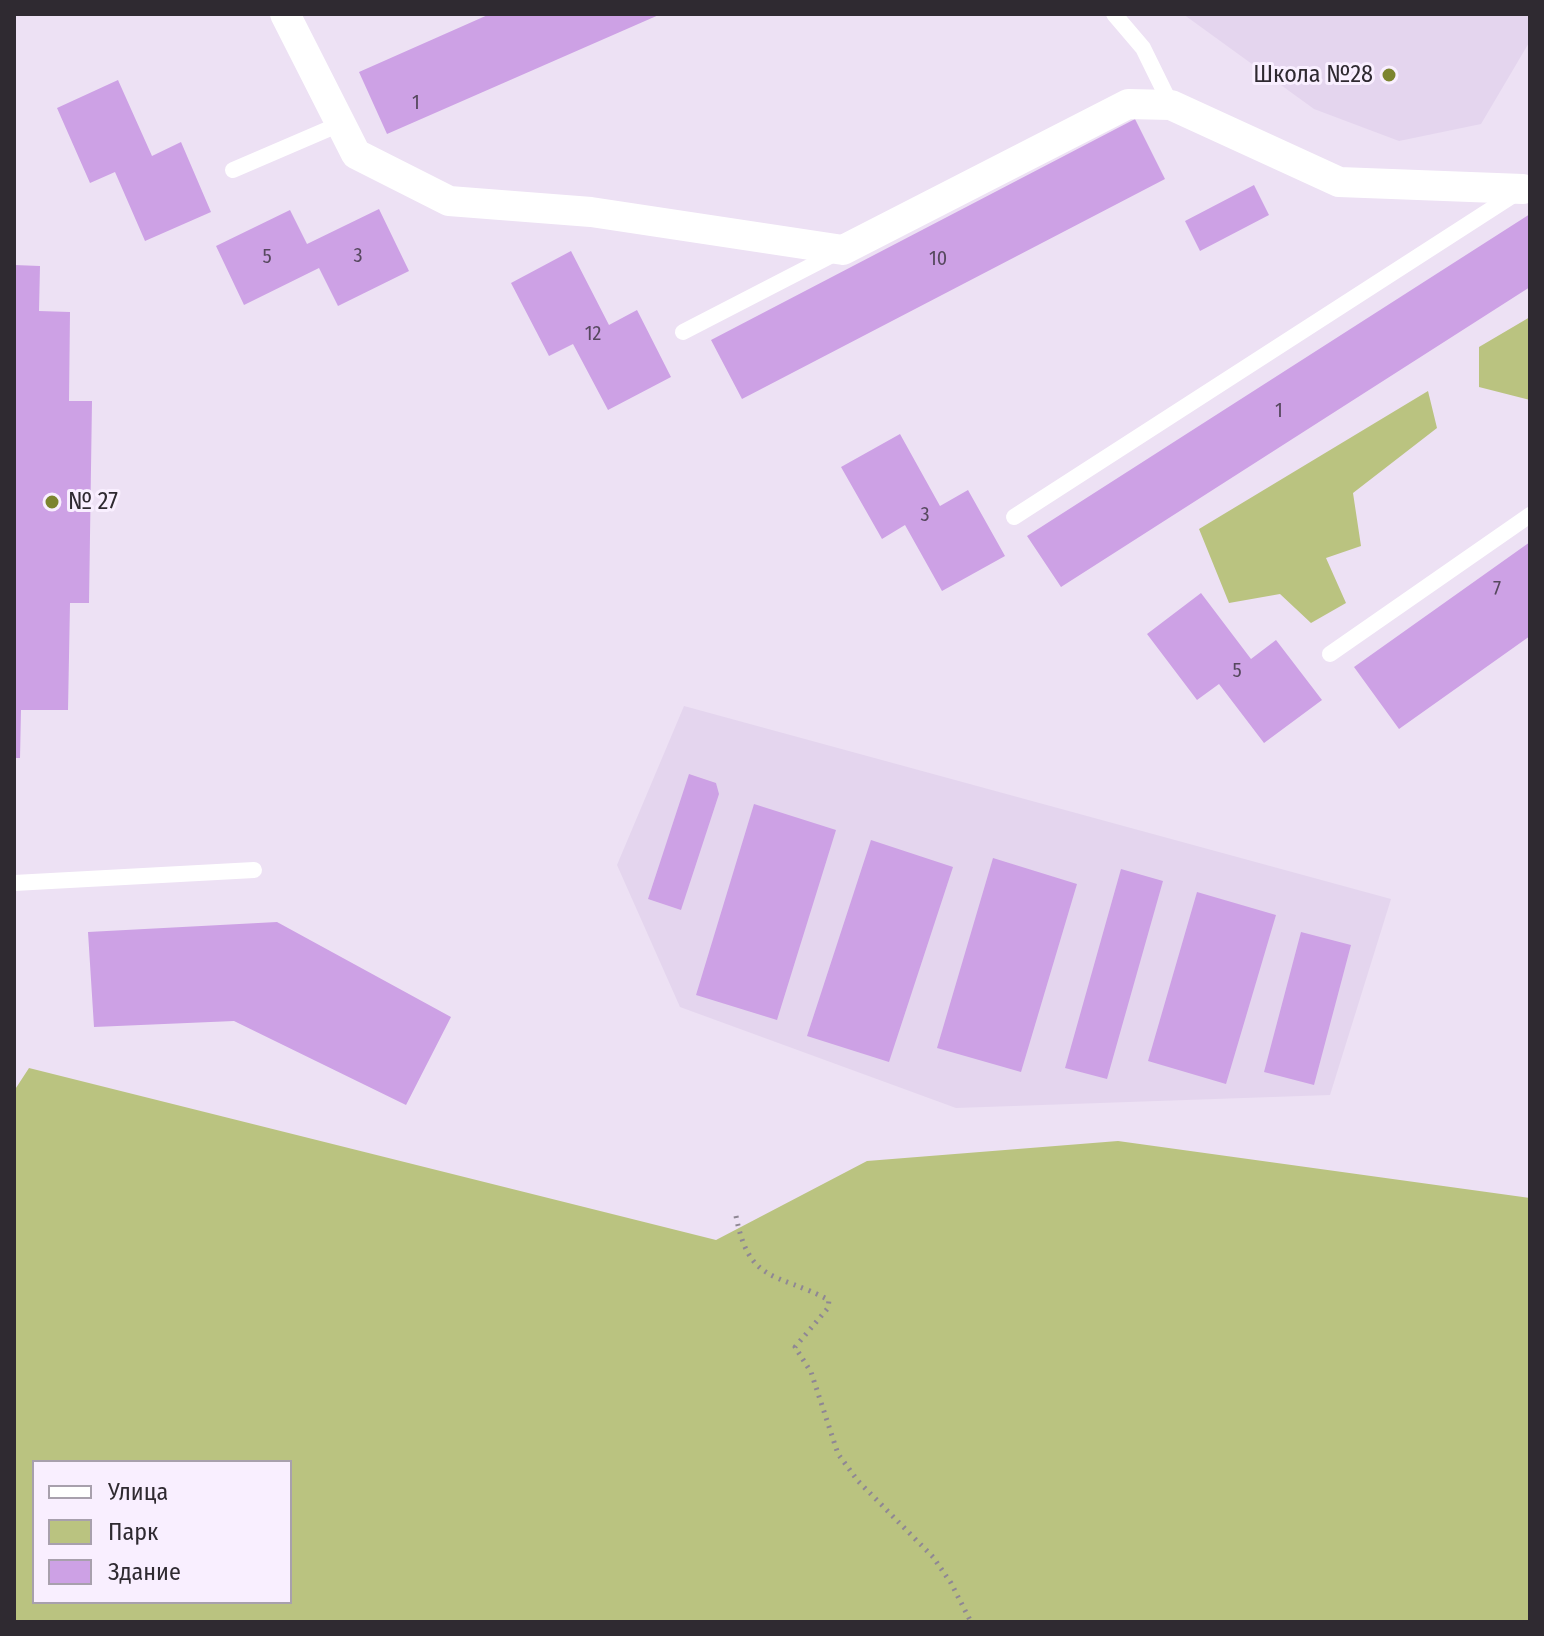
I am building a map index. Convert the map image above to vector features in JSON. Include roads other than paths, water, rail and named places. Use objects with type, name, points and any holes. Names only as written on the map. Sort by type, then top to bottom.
[{"type":"street","points":[[285,14],[356,154],[449,201],[591,212],[843,250],[1128,104],[1171,105],[1339,182],[1526,188]]},
{"type":"lane","points":[[1114,14],[1143,48],[1171,105]]},
{"type":"lane","points":[[233,170],[340,124]]},
{"type":"lane","points":[[1014,517],[1526,188]]},
{"type":"lane","points":[[683,332],[843,250]]},
{"type":"lane","points":[[1330,654],[1530,515]]},
{"type":"lane","points":[[14,883],[254,870]]},
{"type":"place","name":"Школа №28","points":[[1389,75]]},
{"type":"place","name":"№ 27","points":[[52,502]]}]
